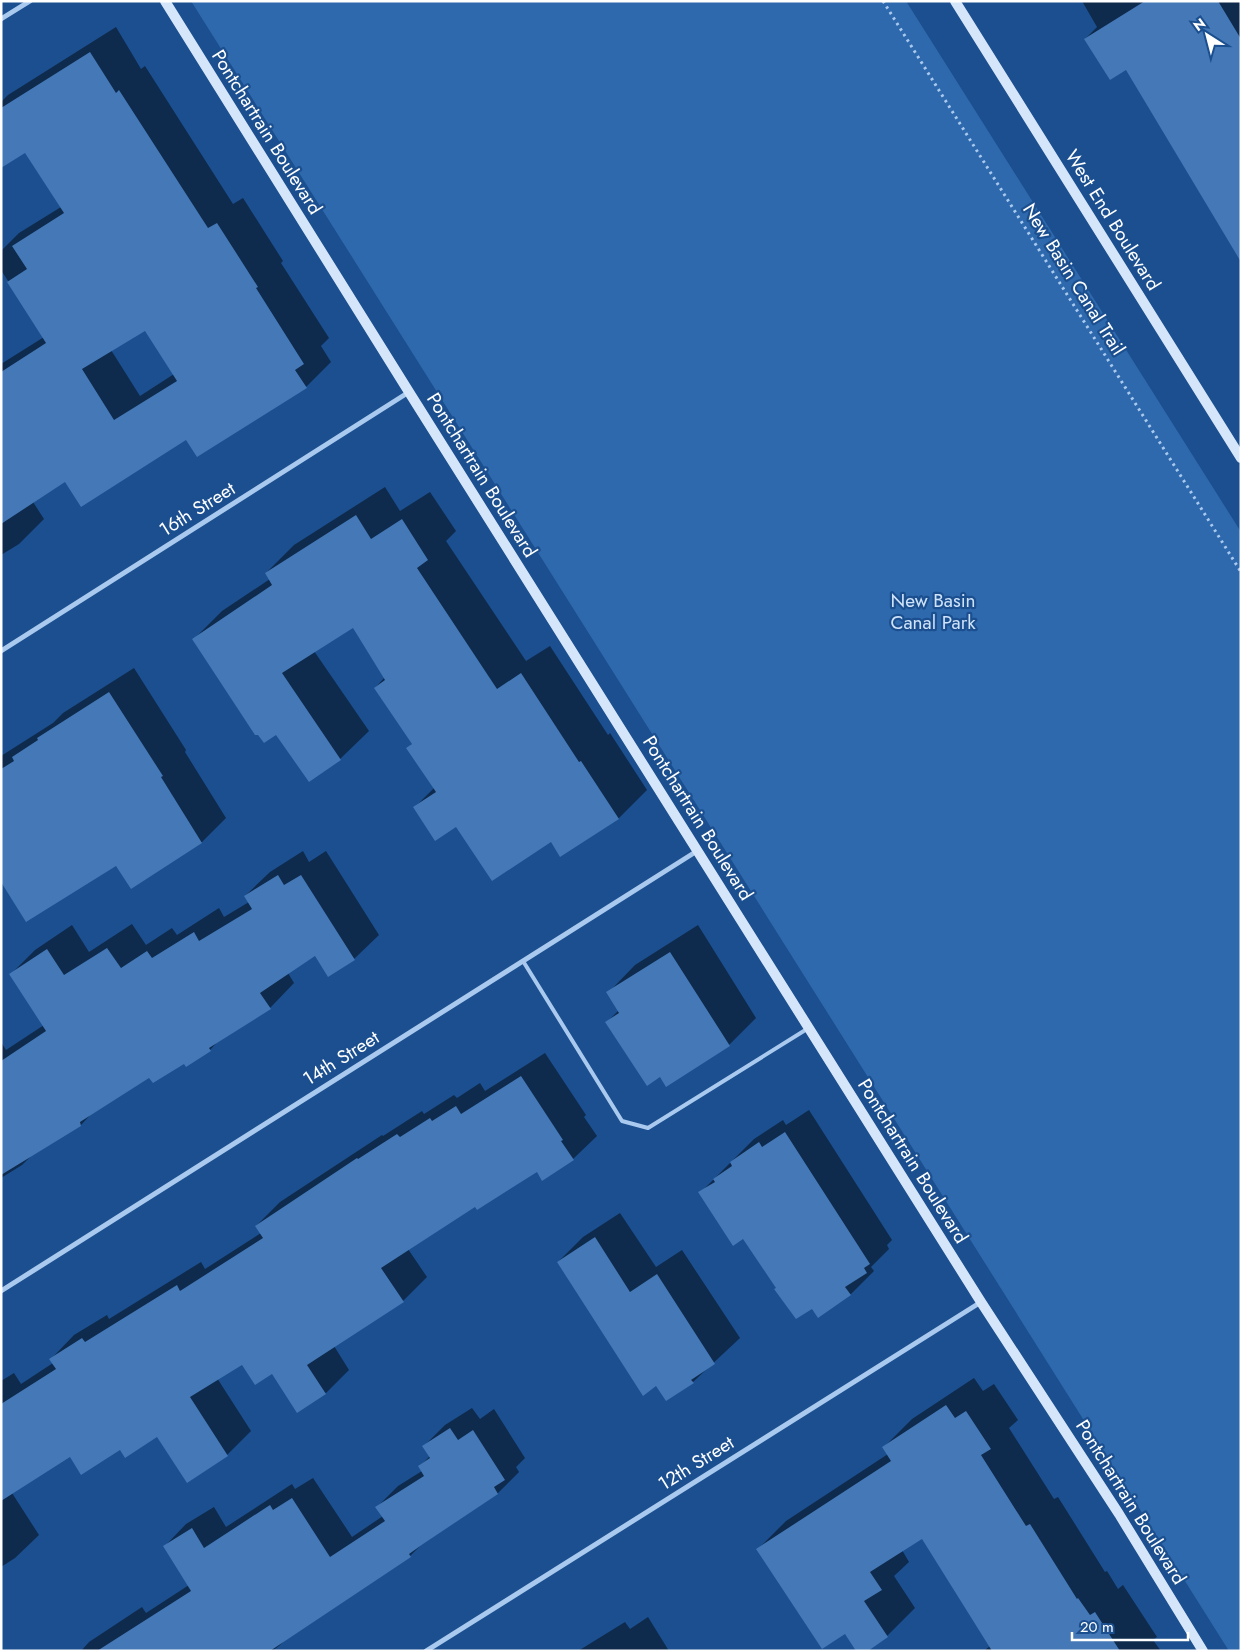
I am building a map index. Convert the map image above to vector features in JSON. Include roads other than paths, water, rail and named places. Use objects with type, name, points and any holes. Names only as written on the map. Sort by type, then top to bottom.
[{"type":"main road","name":"Pontchartrain Boulevard","points":[[166,1],[409,392],[981,1302],[1119,1514],[1204,1651]]},
{"type":"main road","name":"West End Boulevard","points":[[955,1],[1241,458]]},
{"type":"street","points":[[1,20],[30,1]]},
{"type":"street","name":"16th Street","points":[[1,651],[409,392]]},
{"type":"street","name":"14th Street","points":[[1,1291],[698,851]]},
{"type":"street","name":"12th Street","points":[[426,1651],[981,1302]]},
{"type":"lane","points":[[523,961],[622,1121],[648,1128],[809,1028]]},
{"type":"park label","name":"New Basin Canal Park","points":[[933,611]]}]
